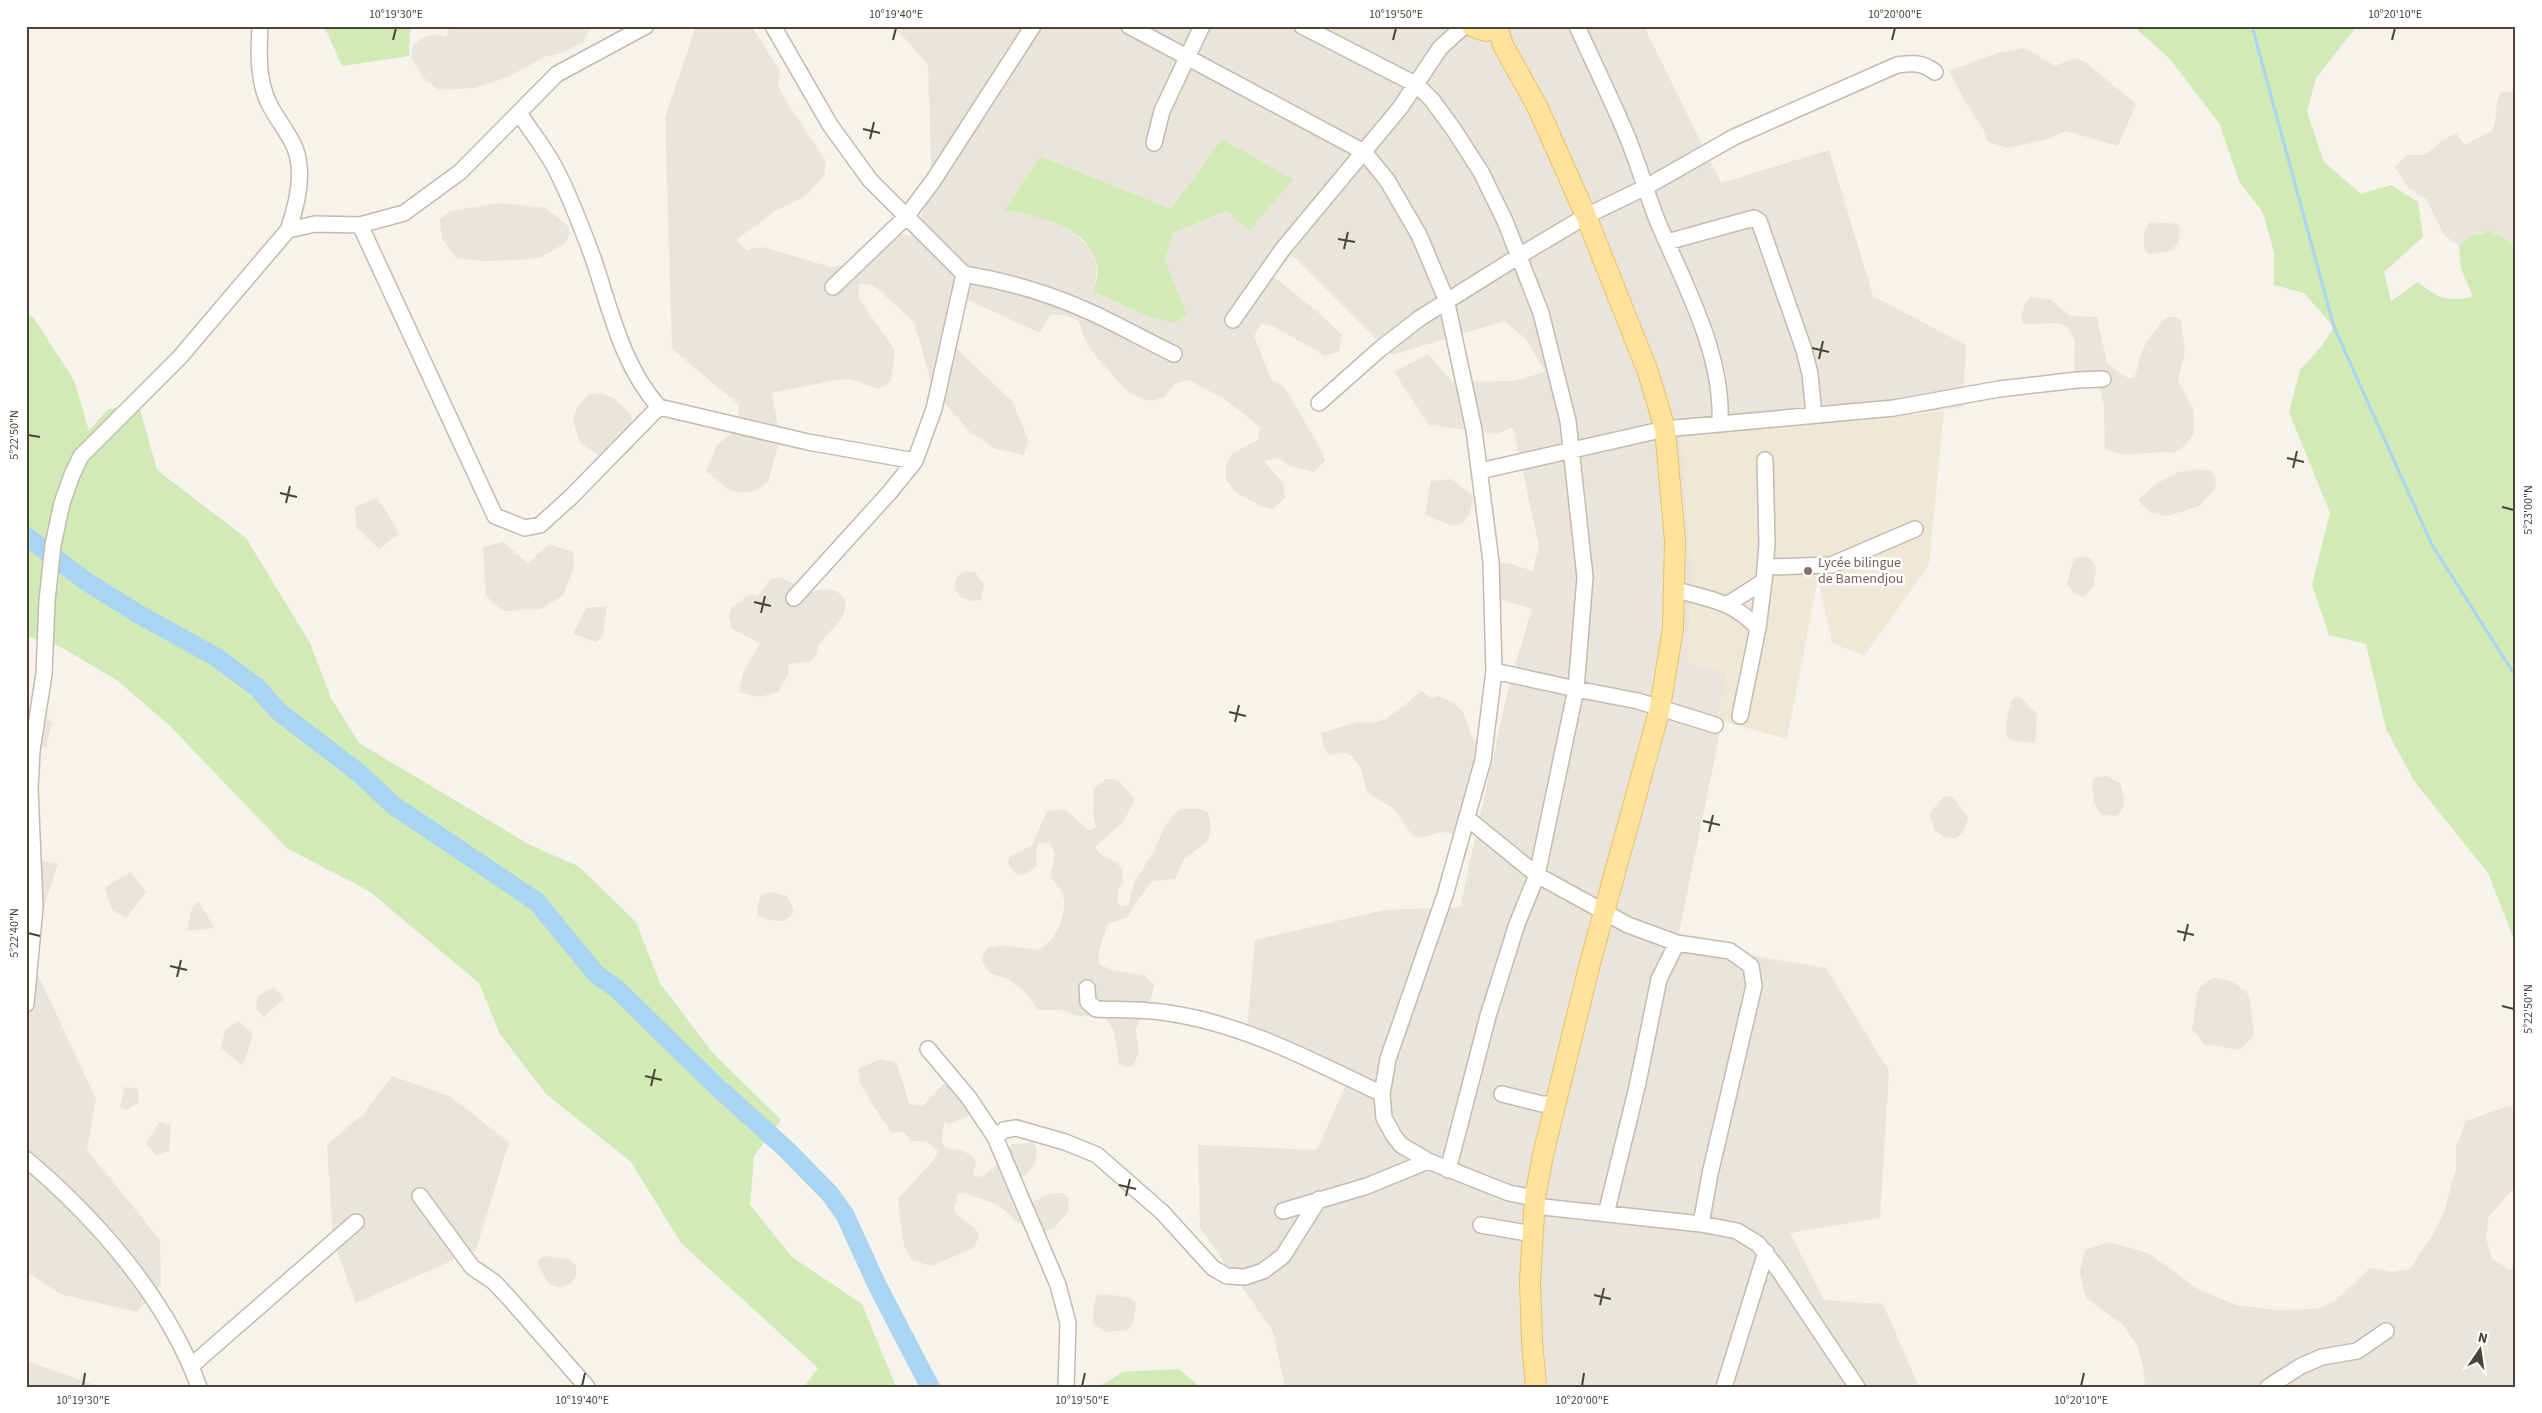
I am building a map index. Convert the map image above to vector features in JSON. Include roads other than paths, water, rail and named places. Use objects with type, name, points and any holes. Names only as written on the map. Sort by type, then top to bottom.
[{"type":"main road","points":[[1487,27],[1503,45],[1537,106],[1586,216],[1648,372],[1665,429],[1674,540],[1675,590],[1673,628],[1660,708],[1604,912],[1555,1104],[1534,1202],[1531,1311],[1536,1387]]},
{"type":"street","points":[[26,1004],[35,907],[30,789],[32,750],[44,674],[47,600],[53,544],[62,504],[80,456],[180,357],[288,230],[295,210],[300,169],[294,148],[273,112],[263,88],[259,62],[260,26]]},
{"type":"street","points":[[288,230],[315,224],[360,225],[404,213],[460,172],[557,74],[646,26]]},
{"type":"street","points":[[773,26],[830,125],[870,180],[964,274],[1007,283],[1088,311],[1174,354]]},
{"type":"street","points":[[834,288],[906,217],[939,173],[1033,26]]},
{"type":"street","points":[[1129,26],[1364,152],[1387,180],[1419,235],[1446,300],[1474,430],[1480,471],[1491,562],[1494,671],[1483,760],[1442,904],[1395,1036],[1382,1094],[1384,1118],[1401,1145],[1428,1162],[1534,1202],[1606,1214],[1701,1224],[1737,1231],[1748,1237],[1766,1252],[1857,1387]]},
{"type":"street","points":[[1154,143],[1162,111],[1202,26]]},
{"type":"street","points":[[1302,26],[1417,85],[1432,100],[1481,172],[1505,221],[1541,313],[1568,421],[1572,452],[1585,577],[1576,689],[1537,875],[1517,924],[1496,989],[1448,1170]]},
{"type":"street","points":[[1233,320],[1282,250],[1417,85],[1440,48],[1464,26]]},
{"type":"street","points":[[1577,26],[1627,135],[1703,333],[1715,371],[1721,402],[1720,422]]},
{"type":"street","points":[[1319,403],[1380,349],[1446,300],[1586,216],[1646,187],[1734,137],[1897,65],[1916,63],[1927,66],[1935,72]]},
{"type":"street","points":[[519,113],[553,164],[592,256],[614,323],[632,367],[645,392],[659,407],[808,442],[915,461]]},
{"type":"street","points":[[1667,242],[1754,218],[1759,221],[1804,350],[1810,374],[1814,415]]},
{"type":"street","points":[[360,225],[495,516],[525,528],[540,525],[571,497],[659,407]]},
{"type":"street","points":[[794,598],[889,494],[915,461],[934,409],[964,274]]},
{"type":"street","points":[[1480,471],[1572,452],[1665,429],[1720,422],[1894,408],[1999,389],[2103,379]]},
{"type":"street","points":[[1740,716],[1758,628],[1765,574],[1765,460]]},
{"type":"street","points":[[1728,604],[1765,574],[1831,564],[1915,528]]},
{"type":"street","points":[[1675,590],[1728,604],[1740,611],[1758,628]]},
{"type":"street","points":[[1494,671],[1660,708],[1715,725]]},
{"type":"street","points":[[1467,818],[1537,875],[1628,925],[1677,943],[1730,950],[1752,966],[1754,976],[1701,1224]]},
{"type":"street","points":[[1606,1214],[1637,1087],[1659,979],[1677,943]]},
{"type":"street","points":[[1087,988],[1090,1007],[1096,1009],[1168,1013],[1228,1027],[1279,1045],[1382,1094]]},
{"type":"street","points":[[928,1049],[969,1098],[995,1137],[1058,1285],[1068,1323],[1066,1387]]},
{"type":"street","points":[[1502,1094],[1542,1104],[1555,1104]]},
{"type":"street","points":[[995,1137],[1004,1130],[1016,1128],[1065,1142],[1097,1155],[1162,1212],[1213,1268],[1228,1276],[1245,1277],[1263,1270],[1283,1256],[1319,1200]]},
{"type":"street","points":[[26,1159],[50,1179],[138,1278],[191,1366],[199,1387]]},
{"type":"street","points":[[1284,1210],[1367,1186],[1428,1162]]},
{"type":"street","points":[[420,1196],[472,1267],[504,1293],[587,1387]]},
{"type":"street","points":[[191,1366],[356,1222]]},
{"type":"street","points":[[1481,1225],[1532,1234]]},
{"type":"street","points":[[1724,1387],[1766,1252]]},
{"type":"street","points":[[2268,1387],[2301,1366],[2322,1357],[2357,1352],[2386,1331]]},
{"type":"street","points":[[1842,1364],[1846,1387]]},
{"type":"waterway","points":[[2252,26],[2334,327],[2432,545],[2516,677]]},
{"type":"waterway","points":[[26,536],[87,582],[140,615],[216,657],[258,688],[278,711],[359,773],[393,805],[537,902],[596,974],[617,989],[714,1084],[787,1150],[830,1194],[845,1215],[877,1285],[930,1387]]},
{"type":"place","name":"Lycée bilingue de Bamendjou","points":[[1808,571]]}]
